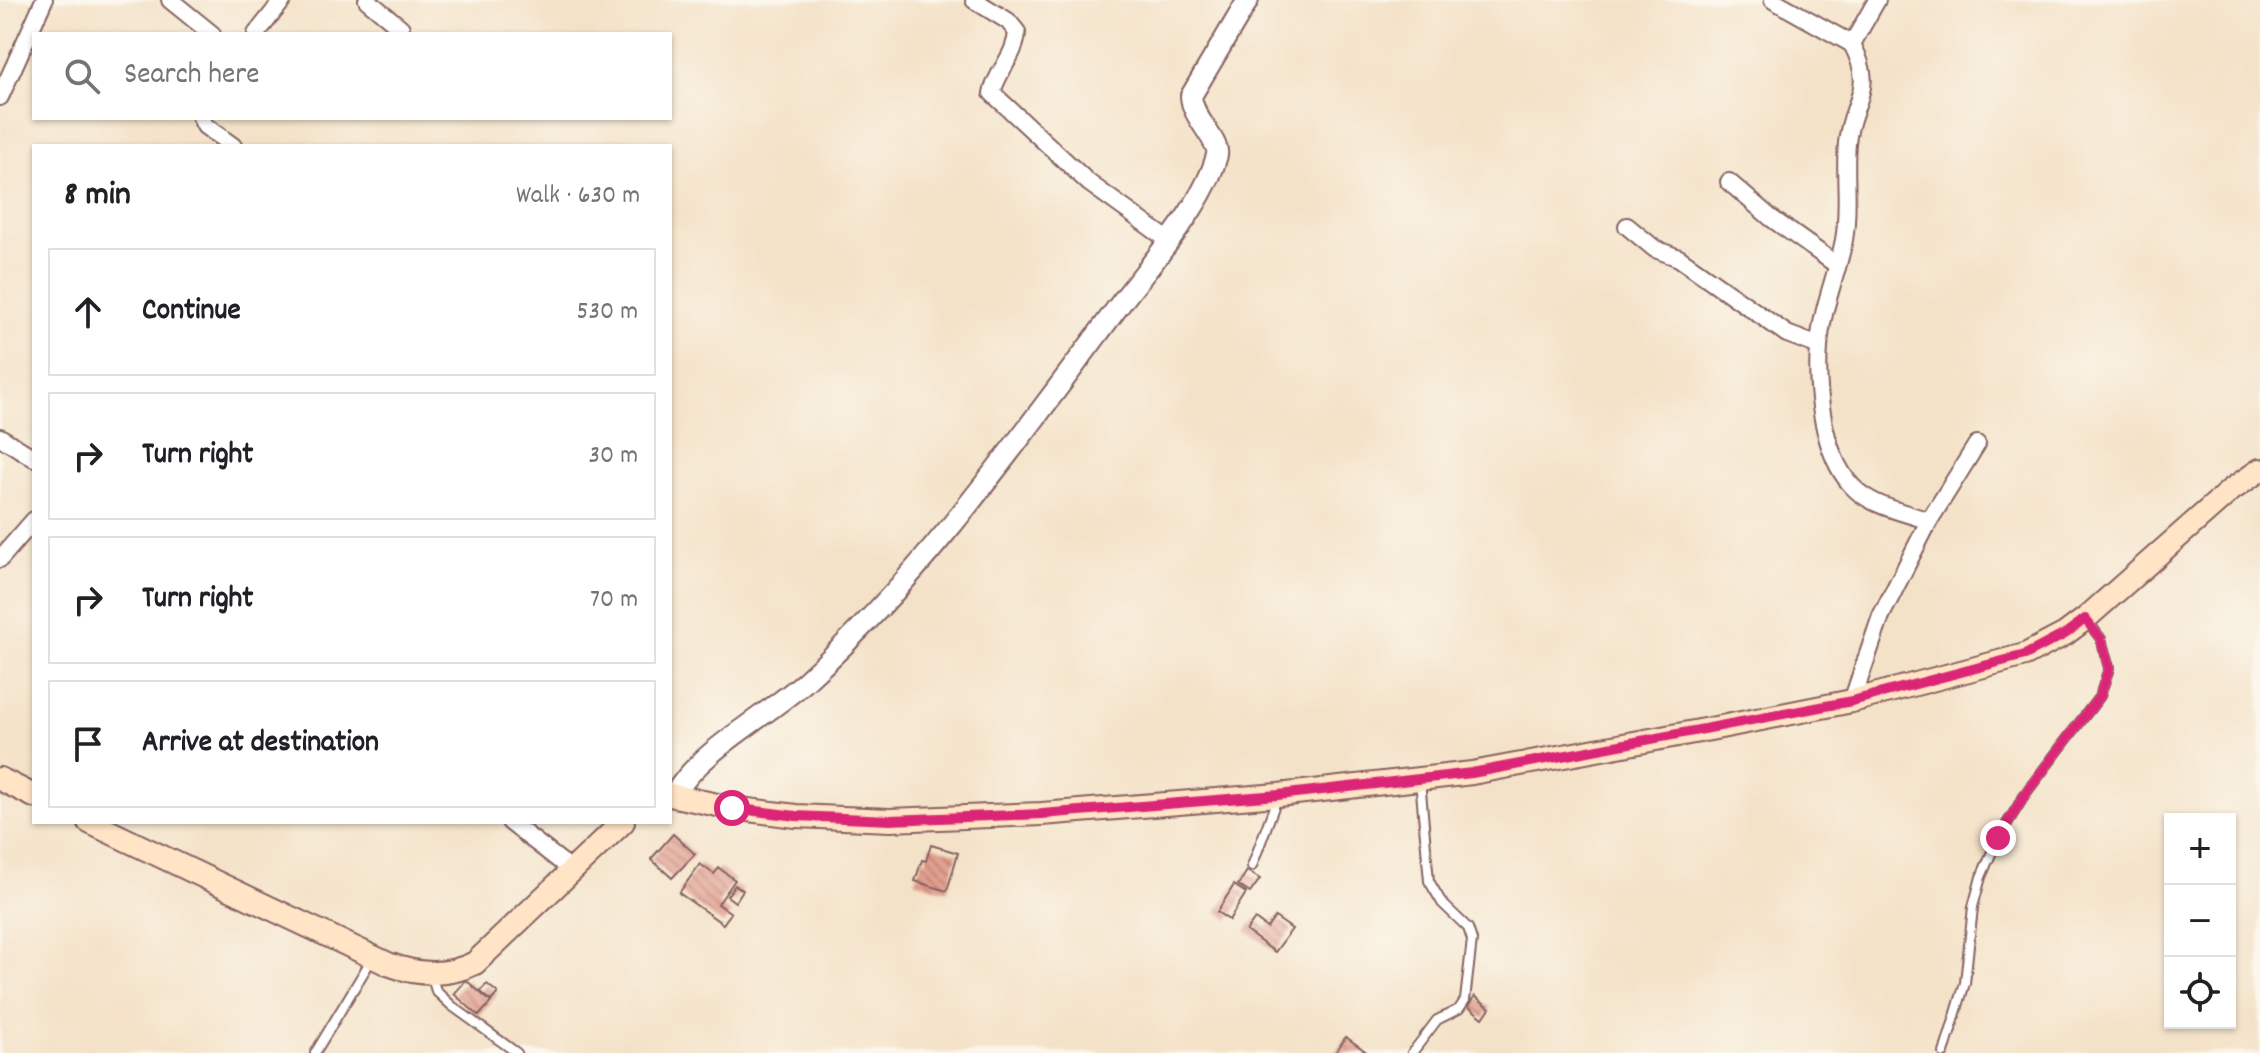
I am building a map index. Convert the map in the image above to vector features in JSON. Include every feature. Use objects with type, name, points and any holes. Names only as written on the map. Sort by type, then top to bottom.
[{"type":"main road","points":[[672,795],[732,808],[796,816],[890,820],[1042,814],[1278,795],[1472,773],[1852,701],[2025,655],[2065,634],[2231,490],[2260,470]]},
{"type":"main road","points":[[0,779],[32,795]]},
{"type":"main road","points":[[93,824],[404,970],[431,973],[461,970],[475,963],[621,824]]},
{"type":"street","points":[[0,97],[44,0]]},
{"type":"street","points":[[170,0],[210,32]]},
{"type":"street","points":[[258,32],[283,0]]},
{"type":"street","points":[[367,0],[401,28]]},
{"type":"street","points":[[974,0],[1008,21],[1017,32],[1017,43],[994,81],[992,93],[1089,183],[1168,240]]},
{"type":"street","points":[[672,795],[686,776],[806,682],[885,604],[981,489],[1168,240],[1207,181],[1218,152],[1198,119],[1191,96],[1248,0]]},
{"type":"street","points":[[1773,0],[1852,44],[1860,61],[1864,83],[1847,140],[1847,220],[1819,346],[1823,414],[1837,465],[1859,492],[1884,506],[1929,521]]},
{"type":"street","points":[[1852,44],[1877,0]]},
{"type":"street","points":[[202,120],[205,126],[230,144]]},
{"type":"street","points":[[1729,182],[1771,218],[1837,265]]},
{"type":"street","points":[[1627,226],[1644,242],[1679,258],[1787,334],[1819,346]]},
{"type":"street","points":[[0,437],[32,457]]},
{"type":"street","points":[[1852,701],[1881,616],[1929,521],[1977,444]]},
{"type":"street","points":[[0,559],[32,522]]},
{"type":"street","points":[[513,824],[573,871]]},
{"type":"lane","points":[[1944,1053],[1965,983],[1973,907],[1981,877],[1998,838],[2028,790],[2100,696],[2105,682],[2109,668],[2101,639],[2085,619]]},
{"type":"lane","points":[[1412,1053],[1437,1020],[1459,1009],[1465,1000],[1472,940],[1471,931],[1442,903],[1429,881],[1420,779]]},
{"type":"lane","points":[[1252,866],[1278,795]]},
{"type":"lane","points":[[315,1053],[373,956]]},
{"type":"lane","points":[[431,973],[436,991],[452,1006],[517,1053]]},
{"type":"building","points":[[673,834],[695,854],[672,878],[651,859]]},
{"type":"building","points":[[931,845],[958,853],[947,891],[915,881]]},
{"type":"building","points":[[700,864],[714,874],[719,868],[735,880],[718,904],[731,913],[723,924],[679,893]]},
{"type":"building","points":[[1247,871],[1260,879],[1250,893],[1238,885]]},
{"type":"building","points":[[735,885],[743,890],[735,902],[727,896]]},
{"type":"building","points":[[1234,885],[1246,893],[1229,920],[1217,912]]},
{"type":"building","points":[[1275,917],[1292,929],[1275,952],[1246,931],[1255,919],[1267,928]]},
{"type":"building","points":[[466,980],[491,1002],[479,1016],[454,994]]},
{"type":"building","points":[[487,984],[498,993],[491,1001],[480,991]]},
{"type":"building","points":[[1475,996],[1490,1008],[1483,1018],[1468,1006]]},
{"type":"building","points":[[1346,1037],[1368,1053],[1335,1053]]},
{"type":"route","points":[[732,808],[796,816],[890,820],[1042,814],[1278,795],[1472,773],[1852,701],[2025,655],[2065,634],[2085,619],[2101,639],[2109,668],[2100,696],[2028,790],[1998,838]]}]
